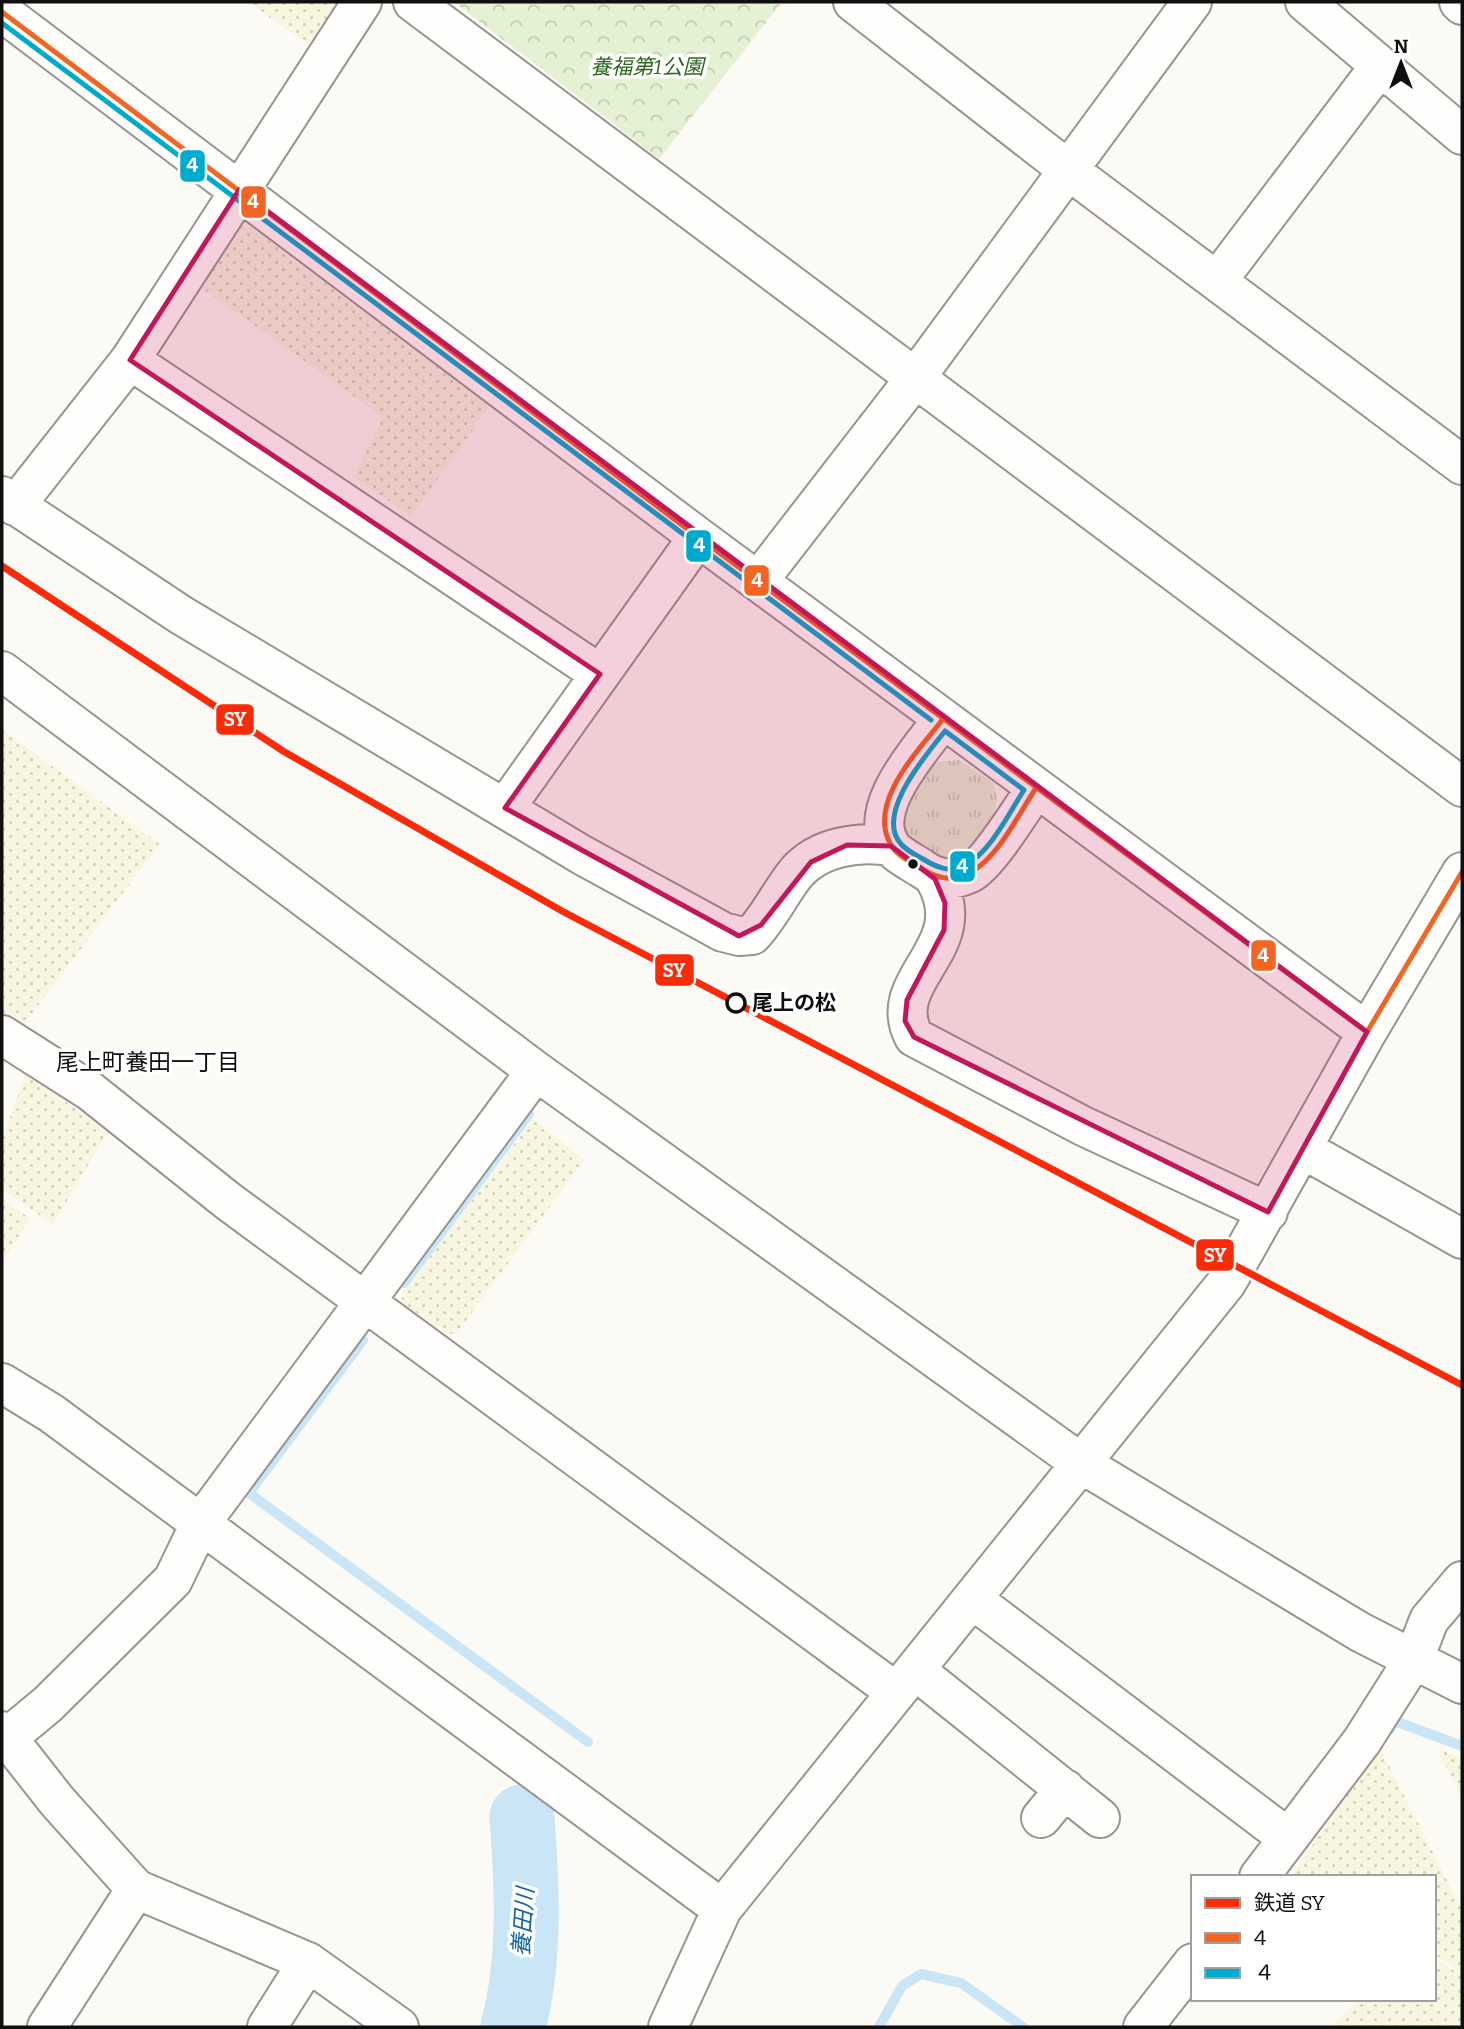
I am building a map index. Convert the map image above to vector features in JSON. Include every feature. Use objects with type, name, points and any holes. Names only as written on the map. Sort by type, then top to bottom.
[{"type":"street","points":[[9,2],[2,12],[698,537],[1367,1032]]},
{"type":"street","points":[[362,2],[130,360],[9,501],[181,615],[582,855],[723,932],[740,936],[752,934],[798,871],[811,862],[847,845],[869,842],[891,846],[935,878],[943,894],[947,923],[907,1000],[905,1021],[914,1037],[1083,1126],[1268,1212]]},
{"type":"street","points":[[413,2],[1462,787]]},
{"type":"street","points":[[853,2],[1067,169],[1462,465]]},
{"type":"street","points":[[759,580],[916,377],[1192,2]]},
{"type":"street","points":[[1306,2],[1462,135]]},
{"type":"street","points":[[1217,281],[1380,66]]},
{"type":"street","points":[[130,360],[600,674]]},
{"type":"street","points":[[505,808],[698,537]]},
{"type":"street","points":[[2,671],[536,1071],[1082,1464],[1360,1632],[1462,1684]]},
{"type":"street","points":[[891,846],[887,833],[886,802],[894,785],[943,719]]},
{"type":"street","points":[[935,878],[954,878],[971,873],[1036,788]]},
{"type":"street","points":[[668,2027],[722,1909],[1227,1282],[1367,1032],[1462,872]]},
{"type":"street","points":[[2,1035],[90,1091],[228,1201],[365,1303],[905,1681],[1065,1789],[1100,1818]]},
{"type":"street","points":[[399,2027],[308,1962],[136,1889],[57,1801],[4,1734],[48,1704],[173,1580],[200,1524],[536,1071]]},
{"type":"street","points":[[1303,1149],[1462,1239]]},
{"type":"street","points":[[2,1383],[51,1413],[722,1909]]},
{"type":"street","points":[[1260,1875],[1362,1741],[1414,1659],[1429,1620],[1462,1581]]},
{"type":"street","points":[[972,1599],[1288,1838]]},
{"type":"street","points":[[1041,1818],[1065,1789]]},
{"type":"street","points":[[47,2027],[136,1889]]},
{"type":"street","points":[[267,2027],[308,1962]]},
{"type":"street","points":[[1143,2027],[1191,1966]]},
{"type":"highlighted area","points":[[239,190],[1367,1032],[1268,1212],[914,1037],[905,1021],[907,1000],[944,930],[945,903],[935,879],[891,846],[847,845],[811,862],[761,925],[739,936],[505,808],[600,674],[130,360]]},
{"type":"shaded area","points":[[247,2],[344,2],[313,47]]},
{"type":"shaded area","points":[[245,223],[490,406],[411,516],[354,477],[383,417],[199,286]]},
{"type":"shaded area","points":[[2,730],[160,844],[22,1027],[2,1016]]},
{"type":"shaded area","points":[[27,1071],[107,1133],[53,1225],[2,1189],[2,1140]]},
{"type":"shaded area","points":[[533,1119],[584,1160],[457,1333],[449,1334],[402,1303],[402,1294]]},
{"type":"shaded area","points":[[2,1199],[30,1218],[2,1263]]},
{"type":"shaded area","points":[[1380,1748],[1462,1910],[1462,1973],[1436,1955],[1436,1875],[1291,1875]]},
{"type":"shaded area","points":[[1441,1750],[1462,1759],[1462,1798],[1440,1755]]},
{"type":"shaded area","points":[[1436,1960],[1462,1975],[1462,2027],[1330,2027],[1359,2001],[1436,2001]]},
{"type":"green space","name":"養福第1公園","points":[[454,2],[782,2],[659,159]]},
{"type":"green space","points":[[959,760],[993,782],[997,802],[989,822],[976,839],[959,853],[943,861],[902,838],[900,807],[928,768],[938,762]]},
{"type":"waterway","points":[[404,1283],[529,1114]]},
{"type":"waterway","points":[[363,1340],[249,1493],[588,1742]]},
{"type":"waterway","points":[[1390,1729],[1395,1721],[1462,1746]]},
{"type":"waterway","name":"養田川","points":[[513,2027],[525,1949],[526,1896],[522,1817]]},
{"type":"waterway","points":[[879,2027],[902,1986],[921,1974],[961,1983],[1023,2027]]},
{"type":"rail line","name":"SY","points":[[2,566],[283,751],[562,911],[1462,1385]]},
{"type":"transit line","name":"4","points":[[2,12],[698,537],[1367,1032],[1462,872]]},
{"type":"transit line","name":"４","points":[[2,23],[931,720]]},
{"type":"transit line","name":"4","points":[[943,719],[909,761],[890,795],[885,812],[885,829],[891,845],[900,856],[939,877],[965,875],[981,865],[999,846],[1036,788]]},
{"type":"transit line","name":"４","points":[[945,731],[1024,790],[982,852],[964,866],[953,869],[938,867],[912,853],[901,844],[894,831],[898,801],[906,785],[945,731]]},
{"type":"place","name":"尾上の松","points":[[736,1003]]},
{"type":"district","name":"尾上町養田一丁目","points":[[148,1062]]}]
